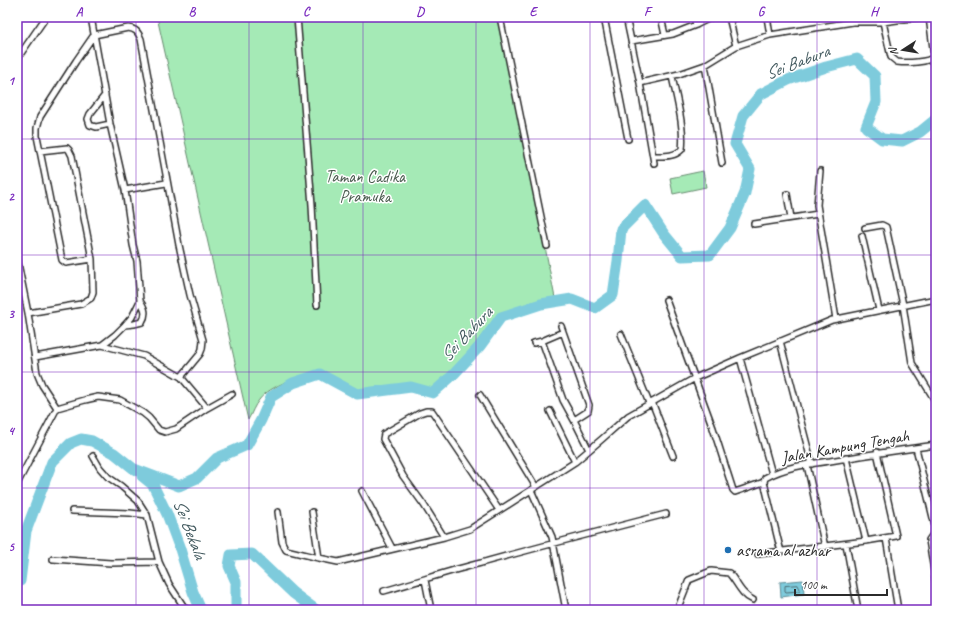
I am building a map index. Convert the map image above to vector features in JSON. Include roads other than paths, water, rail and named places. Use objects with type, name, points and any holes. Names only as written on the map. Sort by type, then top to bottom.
[{"type":"street","points":[[17,59],[46,17]]},
{"type":"street","points":[[91,17],[110,124],[125,190],[133,245],[137,261],[140,301],[145,312],[145,317],[142,322],[125,325]]},
{"type":"street","points":[[297,17],[312,205],[317,304]]},
{"type":"street","points":[[500,17],[547,246]]},
{"type":"street","points":[[604,17],[628,139]]},
{"type":"street","points":[[626,17],[640,83],[654,156],[654,163]]},
{"type":"street","points":[[661,17],[665,35]]},
{"type":"street","points":[[694,17],[696,25]]},
{"type":"street","points":[[631,41],[682,31],[712,17]]},
{"type":"street","points":[[729,17],[736,46]]},
{"type":"street","points":[[767,17],[770,35]]},
{"type":"street","points":[[640,83],[672,76],[705,65],[736,46],[770,35],[852,20],[883,22],[919,17]]},
{"type":"street","points":[[883,22],[890,57],[897,62],[919,62],[930,60],[934,56],[929,17]]},
{"type":"street","points":[[92,259],[66,263],[62,260],[40,151],[37,128],[40,116],[94,36],[133,28],[139,34],[166,183],[190,295],[203,340],[200,354],[181,377]]},
{"type":"street","points":[[705,65],[722,163]]},
{"type":"street","points":[[654,156],[670,155],[679,152],[682,149],[683,140],[672,76]]},
{"type":"street","points":[[105,95],[90,114],[88,119],[90,125],[93,126],[110,124]]},
{"type":"street","points":[[28,313],[81,304],[88,300],[92,295],[94,288],[92,259],[72,156],[69,150],[62,148],[40,151]]},
{"type":"street","points":[[820,171],[817,199],[818,214],[836,319]]},
{"type":"street","points":[[125,190],[166,183]]},
{"type":"street","points":[[787,194],[791,218]]},
{"type":"street","points":[[754,224],[818,214]]},
{"type":"street","points":[[865,228],[882,225],[886,227],[903,305],[912,363],[936,402]]},
{"type":"street","points":[[862,236],[879,310]]},
{"type":"street","points":[[17,258],[39,379],[57,408]]},
{"type":"street","points":[[278,512],[282,542],[286,550],[338,562],[392,548],[444,537],[470,529],[575,462],[624,418],[695,378],[780,341],[836,319],[936,299]]},
{"type":"street","points":[[666,300],[695,378],[733,490],[735,492],[764,482],[781,552]]},
{"type":"street","points":[[35,357],[102,345],[115,336],[125,325],[140,301]]},
{"type":"street","points":[[534,343],[542,341],[562,329],[589,405],[588,411],[574,420]]},
{"type":"street","points":[[621,334],[673,456]]},
{"type":"street","points":[[542,341],[563,400],[589,450]]},
{"type":"street","points":[[780,341],[810,464],[825,546]]},
{"type":"street","points":[[102,345],[144,356],[181,377],[207,408]]},
{"type":"street","points":[[740,358],[772,474]]},
{"type":"street","points":[[17,484],[57,408],[98,398],[120,400],[143,413],[159,430],[165,432],[176,429],[207,408],[232,394]]},
{"type":"street","points":[[480,395],[536,487]]},
{"type":"street","points":[[550,410],[575,462]]},
{"type":"street","points":[[444,537],[424,505],[403,476],[383,439],[384,434],[420,413],[432,411],[499,510]]},
{"type":"street","name":"Jalan Kampung Tengah","points":[[764,482],[764,478],[772,474],[810,464],[877,452],[936,445]]},
{"type":"street","points":[[916,448],[936,530],[929,540],[936,583]]},
{"type":"street","points":[[758,554],[894,537],[896,533],[877,452]]},
{"type":"street","points":[[93,456],[100,468],[108,477],[122,486],[138,501],[147,515],[159,562],[169,584],[186,610]]},
{"type":"street","points":[[846,458],[866,541]]},
{"type":"street","points":[[362,490],[392,548]]},
{"type":"street","points":[[531,490],[549,528],[554,544],[566,610]]},
{"type":"street","points":[[72,511],[147,515]]},
{"type":"street","points":[[312,512],[319,558]]},
{"type":"street","points":[[384,591],[479,563],[666,514]]},
{"type":"street","points":[[886,538],[898,610]]},
{"type":"street","points":[[846,544],[858,610]]},
{"type":"street","points":[[53,559],[111,564],[159,562]]},
{"type":"street","points":[[677,610],[689,580],[711,571],[729,573],[748,598],[753,600]]},
{"type":"street","points":[[425,580],[431,610]]},
{"type":"water","points":[[803,580],[804,594],[781,597],[780,582]]},
{"type":"waterway","name":"Sei Babura","points":[[17,583],[20,581],[26,531],[52,462],[71,443],[81,439],[92,441],[114,453],[134,469],[179,486],[197,478],[217,458],[247,445],[261,420],[271,397],[293,383],[320,374],[357,394],[411,387],[433,393],[453,375],[480,346],[501,317],[541,304],[572,299],[595,308],[613,295],[621,229],[645,205],[664,234],[682,256],[710,255],[730,228],[745,193],[750,169],[735,144],[743,116],[761,94],[788,80],[826,67],[857,59],[875,76],[876,102],[866,127],[882,139],[902,141],[920,132],[936,119]]},
{"type":"waterway","name":"Sei Bekala","points":[[142,476],[153,485],[167,514],[180,549],[193,592],[201,610]]},
{"type":"waterway","name":"Sei Bekala","points":[[236,610],[236,582],[229,566],[231,555],[252,554],[293,593],[316,610]]},
{"type":"place","name":"asrama al azhar","points":[[728,550]]},
{"type":"park label","name":"Taman Cadika Pramuka","points":[[365,186]]}]
